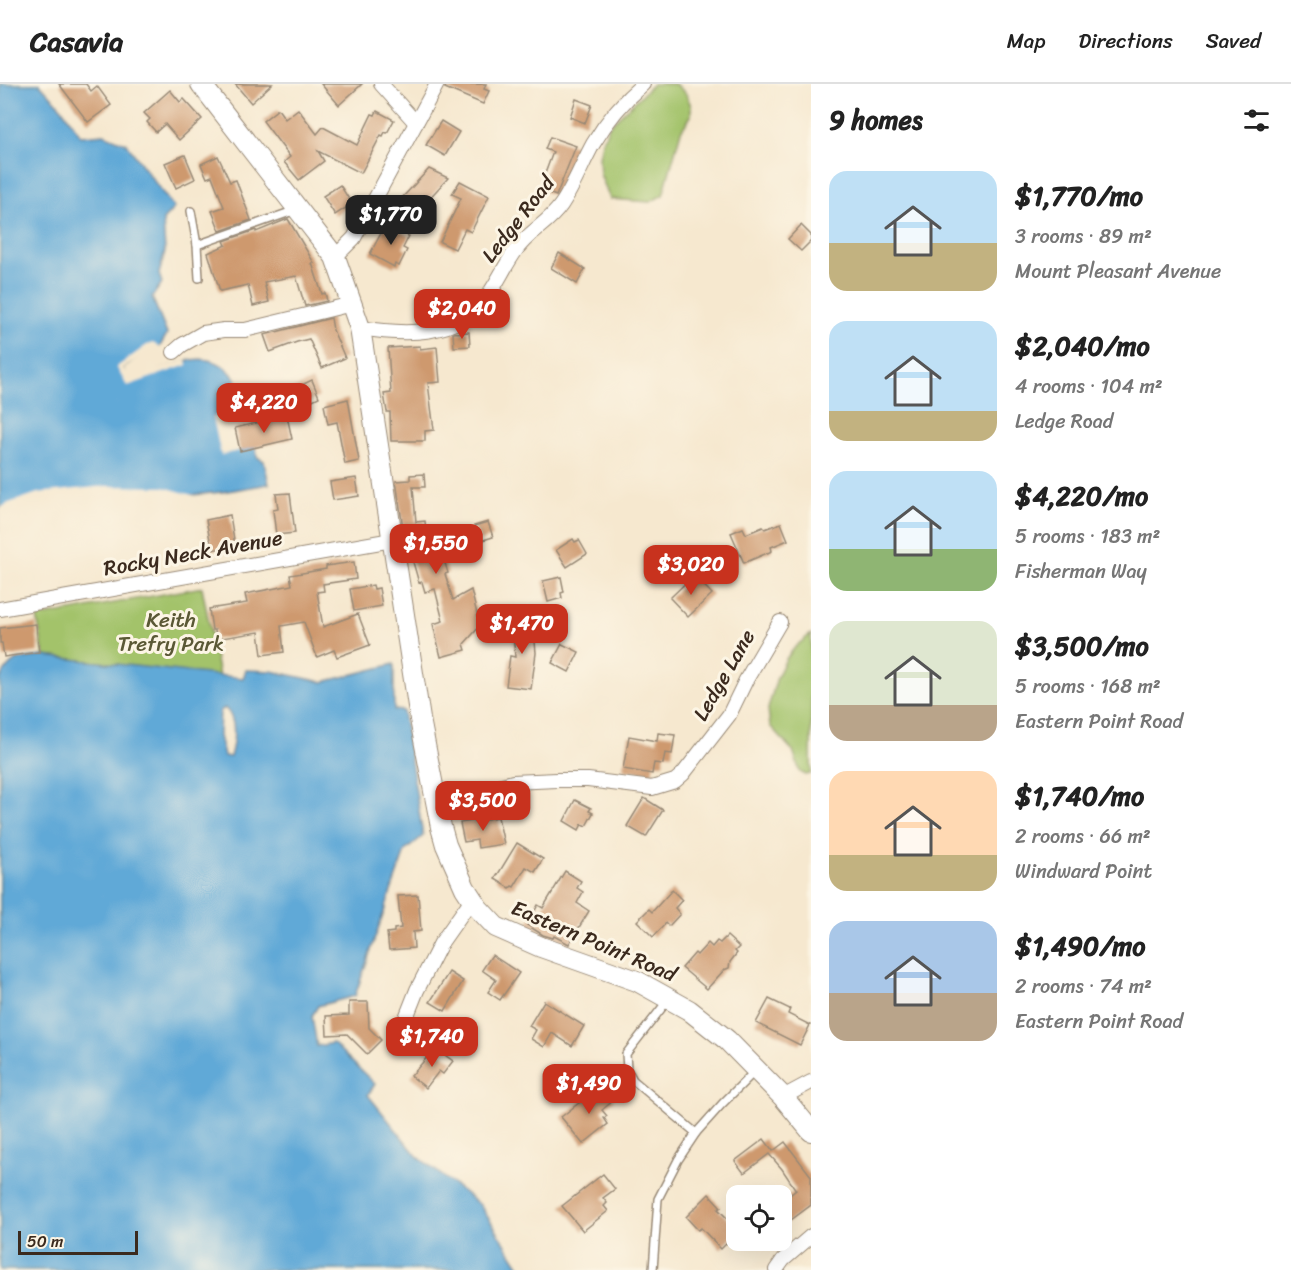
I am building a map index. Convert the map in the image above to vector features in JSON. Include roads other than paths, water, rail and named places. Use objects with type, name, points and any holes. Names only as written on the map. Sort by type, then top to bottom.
[{"type":"main road","name":"Eastern Point Road","points":[[201,84],[335,257],[360,328],[392,540],[435,795],[446,845],[465,888],[478,908],[496,927],[552,951],[637,981],[689,1010],[727,1040],[783,1097],[811,1131]]},
{"type":"street","points":[[381,84],[416,123]]},
{"type":"street","points":[[335,257],[354,238],[437,84]]},
{"type":"street","name":"Ledge Road","points":[[360,328],[426,332],[446,327],[476,309],[487,298],[517,248],[561,205],[594,142],[628,97],[643,84]]},
{"type":"street","points":[[174,352],[203,333],[244,330],[352,304]]},
{"type":"street","name":"Rocky Neck Avenue","points":[[0,609],[392,540]]},
{"type":"street","name":"Ledge Lane","points":[[435,795],[483,790],[513,782],[588,780],[651,788],[675,781],[684,774],[729,715],[746,680],[780,622]]},
{"type":"street","points":[[400,1033],[417,990],[441,943],[472,899]]},
{"type":"street","points":[[783,1097],[811,1082]]},
{"type":"street","points":[[776,1270],[783,1260],[811,1236]]},
{"type":"lane","points":[[197,245],[298,209]]},
{"type":"lane","points":[[191,211],[197,245],[199,278]]},
{"type":"lane","points":[[669,998],[626,1054],[627,1069],[633,1080],[696,1133]]},
{"type":"lane","points":[[653,1270],[658,1199],[678,1160],[696,1133],[756,1070]]},
{"type":"water","points":[[0,84],[40,84],[61,107],[81,136],[104,134],[126,143],[174,208],[163,220],[165,251],[159,274],[162,283],[152,297],[167,334],[159,348],[153,346],[123,368],[129,380],[191,360],[209,360],[223,366],[234,377],[242,391],[248,407],[257,457],[264,461],[269,484],[17,520],[0,530]]},
{"type":"water","points":[[44,656],[243,678],[246,670],[271,671],[323,682],[394,664],[394,710],[403,711],[423,836],[405,851],[355,996],[318,1006],[312,1016],[317,1046],[333,1043],[375,1084],[368,1095],[417,1156],[480,1205],[522,1270],[0,1270],[0,680],[8,667],[17,660]],"holes":[[[225,708],[229,713],[234,731],[230,757],[224,756],[219,736],[220,711]]]},
{"type":"park label","name":"Keith Trefry Park","points":[[171,632]]}]
